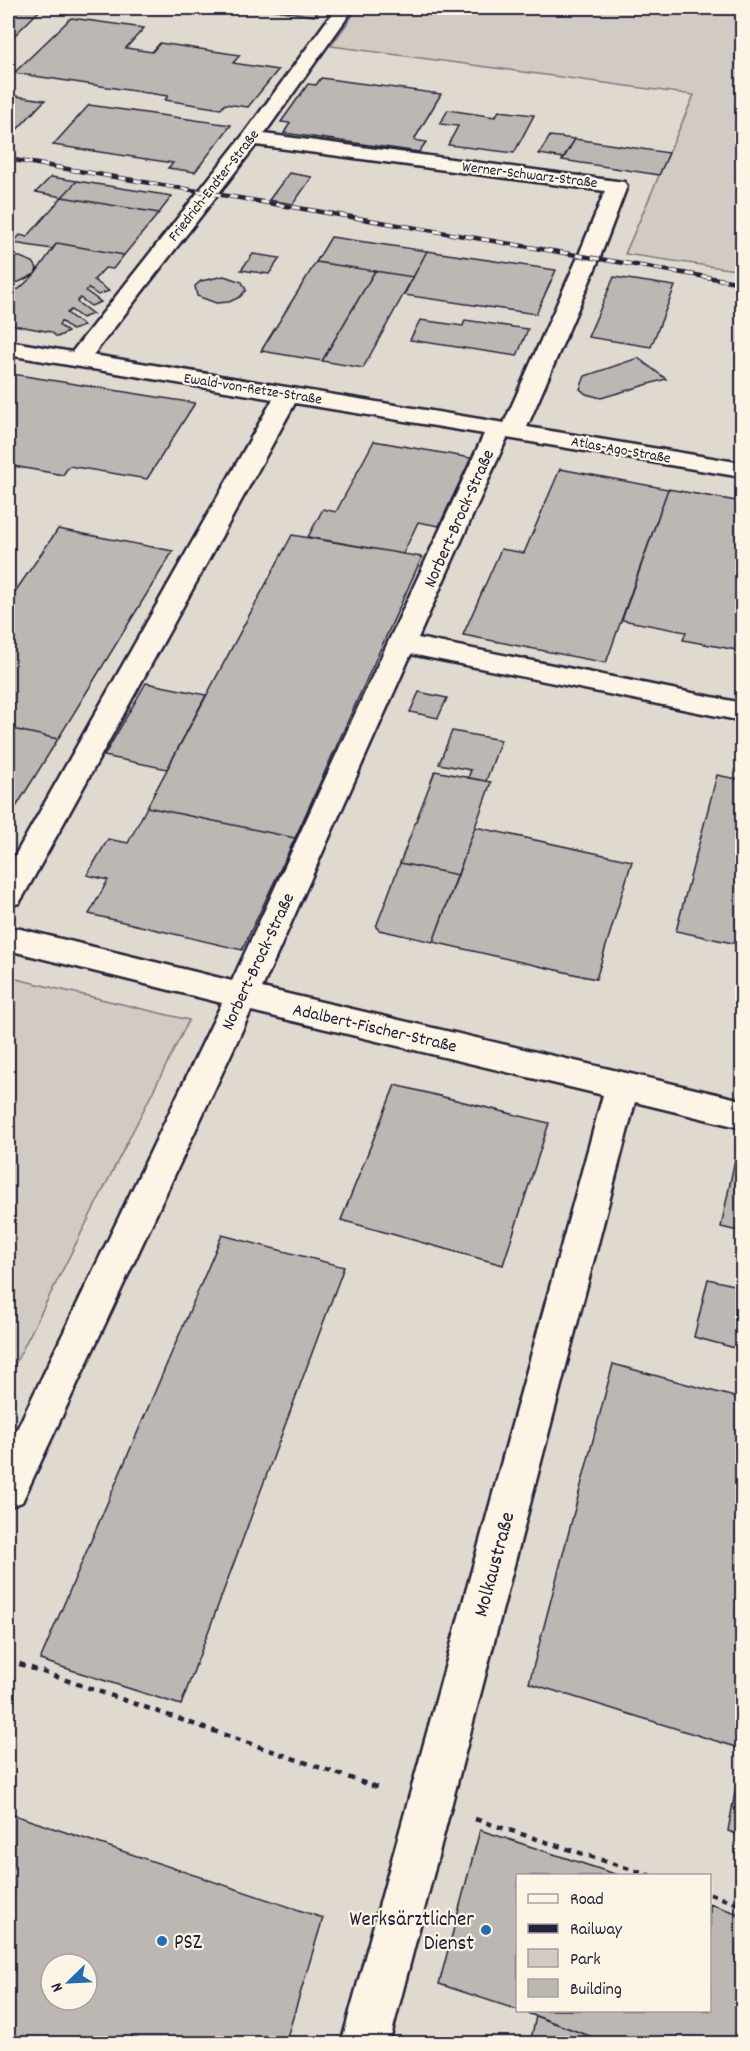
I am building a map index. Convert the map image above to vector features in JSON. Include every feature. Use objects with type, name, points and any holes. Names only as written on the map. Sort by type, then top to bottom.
[{"type":"lane","name":"Friedrich-Endter-Straße","points":[[77,360],[251,138],[345,8]]},
{"type":"lane","name":"Werner-Schwarz-Straße","points":[[251,138],[617,186],[589,257],[506,430]]},
{"type":"lane","name":"Ewald-von-Retze-Straße","points":[[8,348],[506,430]]},
{"type":"lane","points":[[8,895],[288,394]]},
{"type":"lane","name":"Atlas-Ago-Straße","points":[[506,430],[742,470]]},
{"type":"lane","name":"Norbert-Brock-Straße","points":[[8,1489],[242,996],[402,644],[506,430]]},
{"type":"lane","points":[[402,644],[742,712]]},
{"type":"lane","name":"Adalbert-Fischer-Straße","points":[[8,938],[242,996],[742,1114]]},
{"type":"lane","name":"Molkaustraße","points":[[365,2043],[623,1085]]},
{"type":"path","points":[[8,1660],[428,1804],[648,1874]]},
{"type":"path","points":[[711,1894],[742,1905]]},
{"type":"shaded area","points":[[8,8],[358,8],[332,46],[694,95],[625,254],[742,271],[742,2043],[8,2044]]},
{"type":"green space","points":[[358,8],[742,8],[742,271],[625,254],[694,95],[331,46]]},
{"type":"green space","points":[[8,977],[189,1020],[8,1378]]},
{"type":"building","points":[[8,8],[42,8],[12,38],[8,37]]},
{"type":"building","points":[[322,8],[314,16],[269,9]]},
{"type":"building","points":[[71,18],[144,28],[126,48],[152,52],[160,43],[240,55],[233,63],[278,70],[248,107],[225,104],[221,109],[165,100],[168,96],[14,73]]},
{"type":"building","points":[[321,78],[441,94],[414,140],[426,142],[419,152],[284,133],[290,123],[281,122],[308,84],[316,85]]},
{"type":"building","points":[[8,95],[45,100],[8,139]]},
{"type":"building","points":[[89,105],[231,125],[195,172],[168,168],[173,163],[53,145]]},
{"type":"building","points":[[448,110],[495,117],[499,111],[534,115],[514,153],[448,145],[458,126],[440,124]]},
{"type":"building","points":[[550,136],[575,139],[564,158],[539,154]]},
{"type":"building","points":[[575,139],[669,153],[659,175],[562,160]]},
{"type":"building","points":[[289,173],[312,177],[293,204],[269,200]]},
{"type":"building","points":[[51,177],[77,181],[62,197],[36,192]]},
{"type":"building","points":[[77,181],[172,196],[159,213],[62,197]]},
{"type":"building","points":[[62,197],[159,213],[124,255],[57,243],[52,249],[13,243],[20,235],[27,237]]},
{"type":"building","points":[[331,237],[427,251],[413,277],[316,262]]},
{"type":"building","points":[[57,243],[124,255],[113,269],[105,268],[94,280],[109,291],[98,295],[88,288],[86,291],[101,302],[91,306],[80,298],[77,302],[93,314],[82,318],[71,310],[67,313],[84,326],[72,330],[61,321],[59,325],[68,332],[57,337],[51,332],[8,324],[10,298],[8,298],[8,290],[19,289],[35,274]]},
{"type":"building","points":[[427,251],[556,270],[536,314],[404,295]]},
{"type":"building","points":[[253,254],[280,258],[269,274],[241,270]]},
{"type":"building","points":[[8,257],[20,257],[33,262],[37,268],[35,274],[19,282],[8,284]]},
{"type":"building","points":[[316,262],[375,271],[322,361],[261,351]]},
{"type":"building","points":[[375,271],[413,277],[363,368],[322,361]]},
{"type":"building","points":[[224,276],[242,282],[246,290],[240,297],[229,302],[216,303],[197,296],[195,286],[201,281]]},
{"type":"building","points":[[614,277],[675,286],[651,347],[588,337]]},
{"type":"building","points":[[420,320],[463,326],[465,320],[528,329],[517,356],[410,340]]},
{"type":"building","points":[[638,358],[666,379],[601,398],[586,394],[580,389],[585,376]]},
{"type":"building","points":[[12,374],[195,403],[147,479],[69,466],[63,475],[8,465],[8,379]]},
{"type":"building","points":[[374,441],[471,458],[439,526],[418,522],[403,554],[308,537],[323,509],[336,512]]},
{"type":"building","points":[[560,469],[668,489],[606,663],[463,635],[501,549],[524,553]]},
{"type":"building","points":[[668,489],[742,502],[742,651],[683,640],[686,632],[622,620]]},
{"type":"building","points":[[58,529],[173,551],[58,739],[8,728],[8,602]]},
{"type":"building","points":[[292,535],[422,557],[295,838],[147,807]]},
{"type":"building","points":[[146,683],[206,695],[167,769],[104,756]]},
{"type":"building","points":[[419,692],[447,698],[438,718],[410,712]]},
{"type":"building","points":[[8,728],[58,739],[8,820]]},
{"type":"building","points":[[452,731],[501,740],[486,781],[468,778],[471,770],[439,764]]},
{"type":"building","points":[[435,771],[491,782],[458,875],[400,863]]},
{"type":"building","points":[[717,775],[742,780],[742,945],[676,931]]},
{"type":"building","points":[[147,807],[295,838],[242,950],[89,914],[108,880],[87,875],[108,839],[128,843]]},
{"type":"building","points":[[475,827],[632,861],[596,979],[433,942]]},
{"type":"building","points":[[400,863],[458,875],[433,942],[379,930],[376,927]]},
{"type":"building","points":[[395,1085],[549,1123],[503,1265],[341,1220]]},
{"type":"building","points":[[735,1159],[742,1161],[742,1232],[721,1227]]},
{"type":"building","points":[[222,1235],[344,1267],[181,1705],[40,1660]]},
{"type":"building","points":[[708,1279],[742,1287],[742,1314],[735,1348],[694,1337]]},
{"type":"building","points":[[613,1364],[742,1399],[742,1749],[529,1683]]},
{"type":"building","points":[[742,1753],[742,1836],[728,1831]]},
{"type":"building","name":"PSZ","points":[[8,1813],[323,1918],[285,2044],[8,2044]]},
{"type":"building","name":"Werksärztlicher Dienst","points":[[480,1830],[615,1874],[516,1874],[516,2009],[439,1984]]},
{"type":"building","points":[[711,1904],[742,1915],[742,2044],[611,2044],[524,2012],[711,2012]]},
{"type":"building","points":[[536,2016],[611,2044],[530,2044]]},
{"type":"railway","points":[[8,159],[742,283]]},
{"type":"place","name":"Werksärztlicher Dienst","points":[[486,1930]]},
{"type":"place","name":"PSZ","points":[[162,1941]]}]
